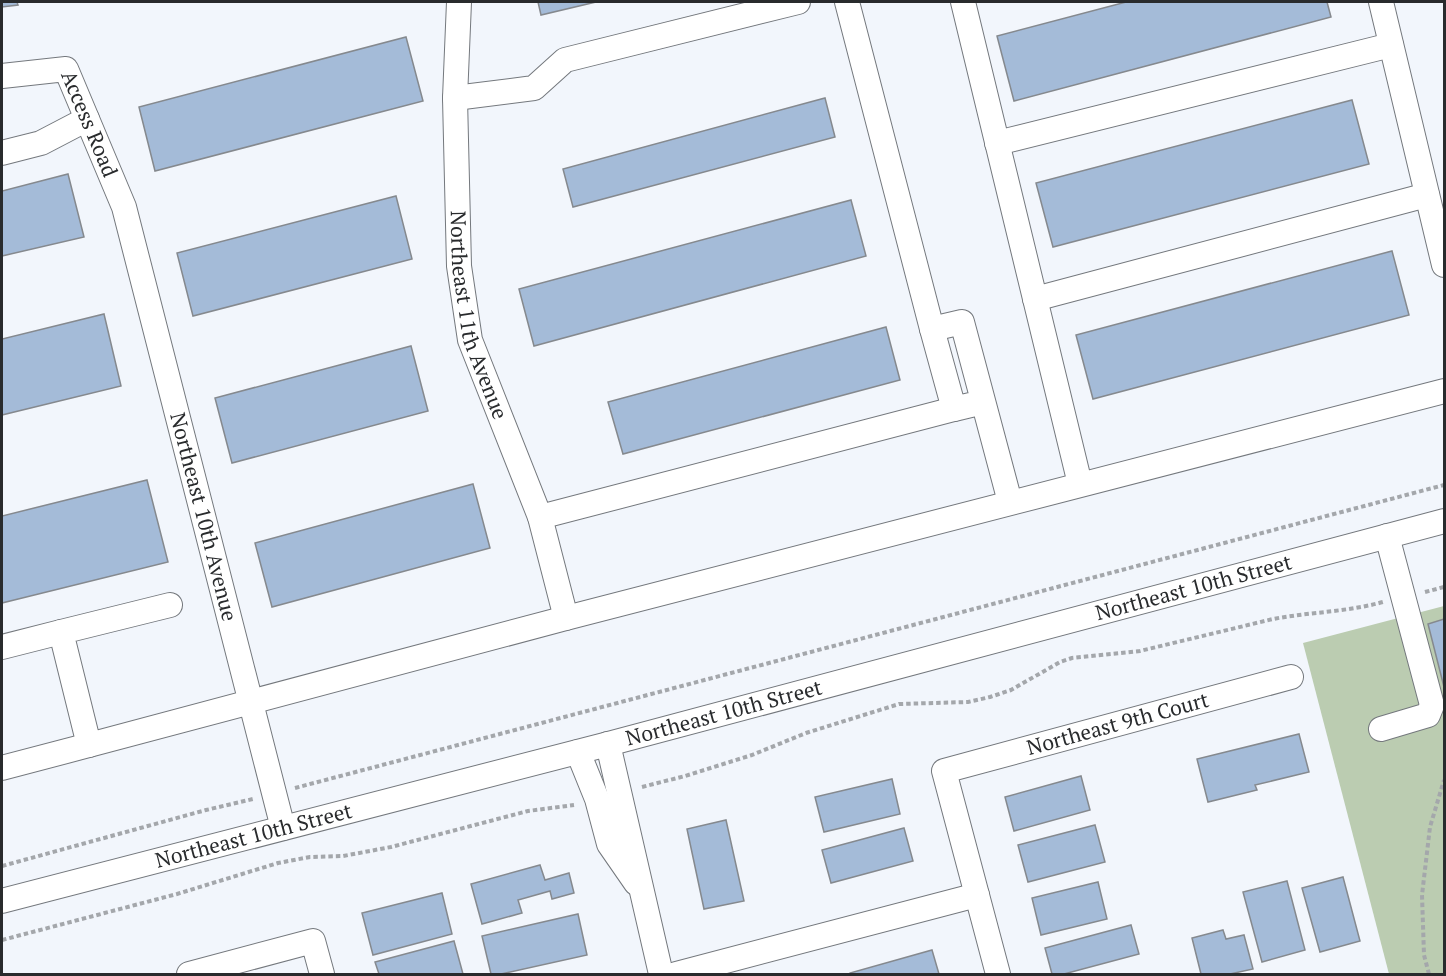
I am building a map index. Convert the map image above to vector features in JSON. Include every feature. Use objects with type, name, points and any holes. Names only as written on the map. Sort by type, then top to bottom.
[{"type":"street","name":"Northeast 11th Avenue","points":[[459,2],[455,98],[459,266],[470,340],[540,517],[566,618]]},
{"type":"street","points":[[455,98],[534,88],[565,60],[798,2]]},
{"type":"street","points":[[847,2],[954,409]]},
{"type":"street","points":[[963,2],[1080,484]]},
{"type":"street","points":[[1381,2],[1444,265]]},
{"type":"street","points":[[997,143],[1391,45]]},
{"type":"street","name":"Access Road","points":[[2,76],[66,69],[124,207]]},
{"type":"street","points":[[2,153],[41,143],[87,119]]},
{"type":"street","points":[[1035,299],[1428,195]]},
{"type":"street","name":"Northeast 10th Avenue","points":[[124,207],[283,828]]},
{"type":"street","points":[[932,329],[962,322],[1010,502]]},
{"type":"street","points":[[2,768],[566,618],[1444,391]]},
{"type":"street","points":[[540,517],[983,402]]},
{"type":"street","name":"Northeast 10th Street","points":[[2,901],[578,752],[1444,521]]},
{"type":"street","points":[[1381,729],[1428,715],[1432,705],[1387,536]]},
{"type":"street","points":[[2,647],[170,605]]},
{"type":"street","points":[[61,632],[89,745]]},
{"type":"street","name":"Northeast 9th Court","points":[[977,896],[944,771],[1291,677]]},
{"type":"street","points":[[608,744],[662,975]]},
{"type":"street","points":[[578,752],[597,799],[609,844],[644,895]]},
{"type":"street","points":[[676,975],[977,896],[998,975]]},
{"type":"street","points":[[189,975],[313,941],[322,975]]},
{"type":"path","points":[[2,866],[206,810],[1444,485]]},
{"type":"path","points":[[621,792],[685,776],[752,755],[806,733],[899,704],[968,702],[990,697],[1011,690],[1060,662],[1072,658],[1140,651],[1273,619],[1355,609],[1444,587]]},
{"type":"path","points":[[1429,975],[1424,955],[1422,895],[1430,827],[1444,780]]},
{"type":"path","points":[[2,940],[177,894],[278,863],[310,857],[343,856],[390,847],[528,811],[577,805],[597,799]]},
{"type":"green space","points":[[1444,606],[1444,974],[1389,974],[1303,643]]},
{"type":"building","points":[[2,2],[17,2],[18,5],[2,7]]},
{"type":"building","points":[[538,2],[596,2],[541,15]]},
{"type":"building","points":[[1126,2],[1327,2],[1331,17],[1014,101],[997,36]]},
{"type":"building","points":[[406,37],[423,101],[155,171],[139,107]]},
{"type":"building","points":[[825,98],[835,137],[573,207],[563,169]]},
{"type":"building","points":[[1352,100],[1369,164],[1053,247],[1036,183]]},
{"type":"building","points":[[68,174],[84,237],[2,256],[2,191]]},
{"type":"building","points":[[396,196],[412,259],[193,316],[177,253]]},
{"type":"building","points":[[851,200],[866,256],[534,346],[519,289]]},
{"type":"building","points":[[1392,251],[1409,315],[1093,399],[1076,335]]},
{"type":"building","points":[[104,314],[121,386],[2,415],[2,339]]},
{"type":"building","points":[[886,327],[900,380],[623,454],[608,402]]},
{"type":"building","points":[[411,346],[428,411],[232,463],[215,398]]},
{"type":"building","points":[[147,480],[168,562],[2,603],[2,516]]},
{"type":"building","points":[[473,484],[490,548],[272,607],[255,543]]},
{"type":"building","points":[[1444,619],[1444,687],[1428,624]]},
{"type":"building","points":[[1299,734],[1309,772],[1255,785],[1257,790],[1208,802],[1197,759]]},
{"type":"building","points":[[1081,776],[1090,810],[1014,831],[1005,797]]},
{"type":"building","points":[[892,779],[900,814],[824,832],[815,797]]},
{"type":"building","points":[[726,820],[744,901],[704,909],[687,829]]},
{"type":"building","points":[[1095,825],[1105,862],[1028,882],[1018,845]]},
{"type":"building","points":[[904,828],[913,861],[831,883],[822,850]]},
{"type":"building","points":[[540,865],[545,880],[569,873],[574,893],[552,899],[550,891],[518,900],[522,913],[482,924],[471,884]]},
{"type":"building","points":[[1343,877],[1360,941],[1320,952],[1302,888]]},
{"type":"building","points":[[1287,881],[1305,950],[1262,962],[1243,892]]},
{"type":"building","points":[[1098,882],[1107,919],[1041,935],[1032,898]]},
{"type":"building","points":[[442,893],[452,934],[373,955],[362,913]]},
{"type":"building","points":[[578,914],[587,955],[501,974],[491,974],[482,936]]},
{"type":"building","points":[[1131,925],[1139,954],[1064,974],[1052,974],[1045,948]]},
{"type":"building","points":[[1223,930],[1226,939],[1244,935],[1253,969],[1230,974],[1201,974],[1192,938]]},
{"type":"building","points":[[454,941],[463,974],[379,974],[375,962]]},
{"type":"building","points":[[932,950],[939,974],[850,974],[850,973]]}]
